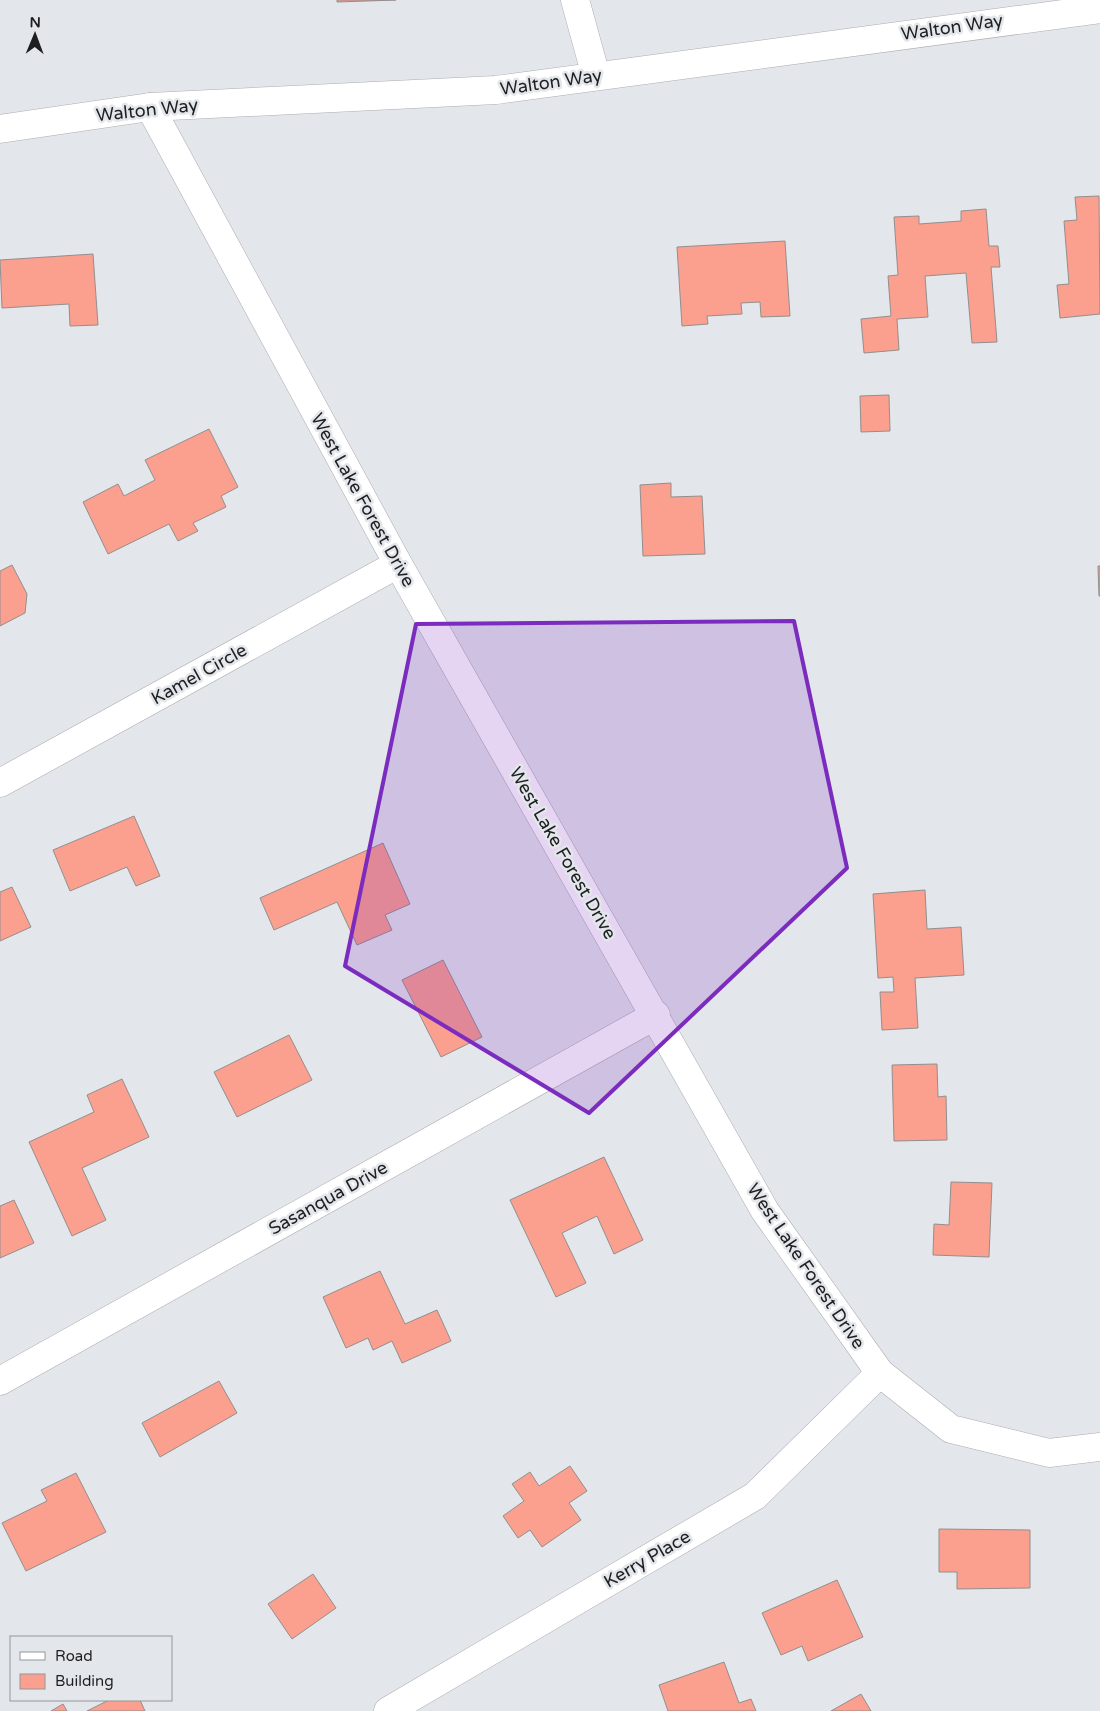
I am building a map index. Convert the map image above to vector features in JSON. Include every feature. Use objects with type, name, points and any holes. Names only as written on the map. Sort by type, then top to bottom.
[{"type":"street","points":[[574,0],[596,76]]},
{"type":"street","name":"Walton Way","points":[[0,129],[150,107],[496,90],[1100,8]]},
{"type":"street","name":"West Lake Forest Drive","points":[[150,107],[398,564],[656,1015],[765,1211],[880,1373],[951,1429],[1049,1453],[1100,1447]]},
{"type":"street","name":"Kamel Circle","points":[[0,783],[398,564]]},
{"type":"street","name":"Sasanqua Drive","points":[[0,1381],[656,1015]]},
{"type":"street","name":"Kerry Place","points":[[388,1711],[755,1496],[880,1373]]},
{"type":"highlighted area","points":[[794,621],[847,868],[589,1113],[345,966],[416,624]]},
{"type":"building","points":[[337,0],[396,0],[337,2]]},
{"type":"building","points":[[1099,196],[1100,314],[1060,318],[1057,285],[1069,284],[1064,221],[1077,220],[1075,197]]},
{"type":"building","points":[[986,209],[989,246],[998,246],[1000,267],[991,267],[997,342],[972,343],[966,273],[925,276],[928,317],[897,319],[899,350],[864,353],[861,319],[891,316],[888,276],[898,275],[894,217],[919,216],[919,224],[961,221],[961,211]]},
{"type":"building","points":[[785,241],[790,316],[761,317],[760,302],[741,303],[742,314],[707,316],[708,324],[682,326],[677,247]]},
{"type":"building","points":[[93,254],[98,325],[70,326],[69,304],[2,308],[0,260]]},
{"type":"building","points":[[889,395],[890,431],[861,432],[860,396]]},
{"type":"building","points":[[209,429],[238,487],[221,496],[226,507],[193,523],[198,531],[178,541],[169,524],[108,554],[83,502],[118,484],[124,496],[155,480],[145,460]]},
{"type":"building","points":[[671,483],[671,497],[702,496],[705,554],[643,556],[640,485]]},
{"type":"building","points":[[12,565],[27,594],[25,613],[0,626],[0,571]]},
{"type":"building","points":[[1098,566],[1100,566],[1100,596],[1099,596]]},
{"type":"building","points":[[134,816],[160,876],[136,886],[127,867],[70,891],[53,850]]},
{"type":"building","points":[[383,843],[410,904],[385,915],[392,930],[357,945],[337,902],[274,930],[260,898]]},
{"type":"building","points":[[12,887],[31,927],[0,941],[0,892]]},
{"type":"building","points":[[925,890],[927,929],[961,927],[964,975],[915,978],[918,1028],[882,1030],[880,992],[894,992],[893,977],[878,978],[873,894]]},
{"type":"building","points":[[443,960],[482,1037],[441,1057],[402,980]]},
{"type":"building","points":[[289,1035],[312,1080],[237,1117],[214,1072]]},
{"type":"building","points":[[937,1064],[938,1097],[946,1096],[947,1140],[894,1141],[892,1065]]},
{"type":"building","points":[[122,1079],[149,1137],[82,1168],[106,1220],[72,1236],[29,1142],[94,1112],[87,1095]]},
{"type":"building","points":[[604,1157],[643,1240],[614,1254],[597,1216],[562,1233],[586,1283],[556,1297],[510,1200]]},
{"type":"building","points":[[951,1182],[992,1183],[989,1257],[933,1255],[934,1224],[949,1225]]},
{"type":"building","points":[[14,1200],[34,1243],[0,1258],[0,1206]]},
{"type":"building","points":[[380,1271],[405,1324],[437,1310],[451,1341],[402,1363],[392,1341],[373,1350],[368,1338],[346,1348],[323,1297]]},
{"type":"building","points":[[219,1381],[237,1413],[160,1457],[142,1423]]},
{"type":"building","points":[[570,1466],[587,1491],[569,1503],[581,1520],[542,1547],[530,1530],[518,1538],[503,1516],[524,1501],[512,1484],[530,1472],[539,1486]]},
{"type":"building","points":[[76,1473],[106,1532],[26,1571],[2,1523],[47,1501],[41,1490]]},
{"type":"building","points":[[939,1529],[1030,1530],[1030,1588],[957,1589],[957,1572],[939,1572]]},
{"type":"building","points":[[313,1574],[336,1608],[292,1639],[268,1604]]},
{"type":"building","points":[[837,1580],[863,1637],[808,1661],[802,1646],[781,1655],[762,1613]]},
{"type":"building","points":[[724,1662],[739,1703],[751,1699],[756,1711],[668,1711],[659,1685]]},
{"type":"building","points":[[861,1694],[871,1711],[831,1711]]},
{"type":"building","points":[[107,1701],[140,1701],[145,1711],[87,1711]]},
{"type":"building","points":[[63,1704],[67,1711],[51,1711]]}]
